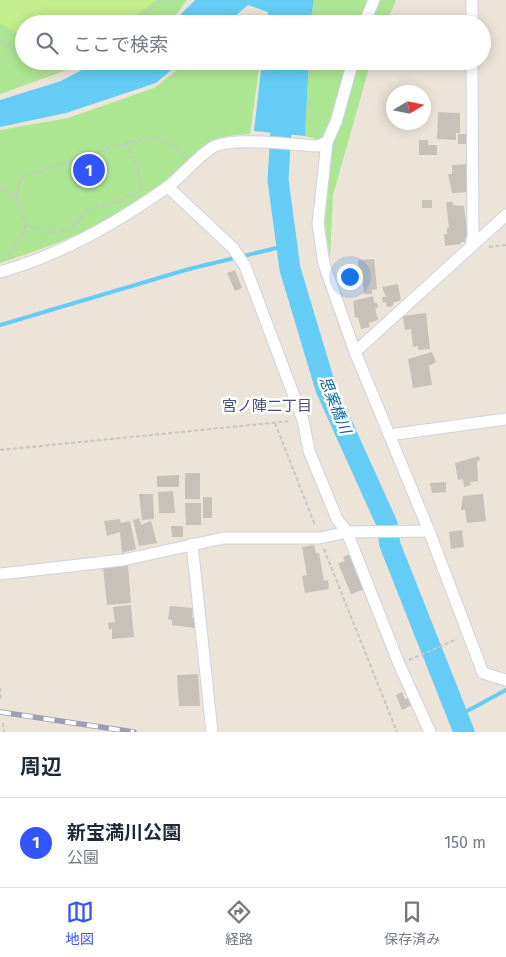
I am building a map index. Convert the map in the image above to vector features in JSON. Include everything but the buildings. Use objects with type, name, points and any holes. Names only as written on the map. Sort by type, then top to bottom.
[{"type":"street","points":[[368,15],[374,0]]},
{"type":"street","points":[[472,0],[472,15]]},
{"type":"street","points":[[350,70],[336,122],[323,144],[318,224],[324,264],[355,352],[429,530],[484,673],[506,680]]},
{"type":"street","points":[[471,247],[473,236],[472,70]]},
{"type":"street","points":[[0,272],[46,256],[99,232],[146,194],[168,187],[215,146],[235,142],[323,144]]},
{"type":"street","points":[[168,187],[232,248],[245,266],[303,420],[309,451],[337,519],[348,532],[399,664],[430,732]]},
{"type":"street","points":[[355,352],[506,215]]},
{"type":"street","points":[[388,435],[506,419]]},
{"type":"street","points":[[0,574],[123,560],[224,538],[320,538],[348,532],[429,530]]},
{"type":"street","points":[[192,544],[212,732]]},
{"type":"path","points":[[144,15],[161,0]]},
{"type":"path","points":[[0,40],[7,46],[15,48]]},
{"type":"path","points":[[0,258],[7,257],[20,240],[26,226],[17,197],[21,177],[125,144],[158,138],[178,148],[190,168]]},
{"type":"path","points":[[26,226],[47,233],[70,230],[89,208],[107,206],[146,194],[138,167],[125,144]]},
{"type":"path","points":[[0,187],[17,197]]},
{"type":"path","points":[[0,450],[303,420]]},
{"type":"path","points":[[275,423],[397,732]]},
{"type":"path","points":[[404,662],[465,636]]},
{"type":"path","points":[[0,688],[1,701]]},
{"type":"path","points":[[3,723],[4,732]]},
{"type":"green space","points":[[0,0],[187,0],[176,15],[15,15],[15,70],[67,70],[0,94]]},
{"type":"green space","points":[[0,0],[156,0],[136,15],[15,15],[15,32],[0,23]]},
{"type":"green space","points":[[314,0],[396,0],[390,15],[312,15]]},
{"type":"green space","points":[[177,70],[259,70],[250,134],[226,136],[213,141],[195,153],[142,200],[109,220],[55,244],[0,263],[0,130],[68,118],[154,88]]},
{"type":"green space","points":[[309,70],[368,70],[333,195],[330,259],[325,223],[331,148],[316,139],[305,136]]},
{"type":"water","points":[[195,0],[314,0],[312,15],[268,15],[268,12],[248,5],[236,15],[180,15]]},
{"type":"water","points":[[82,70],[171,70],[156,83],[66,113],[0,127],[0,100],[61,81]]},
{"type":"water","points":[[261,70],[309,70],[305,136],[254,131]]},
{"type":"waterway","name":"思案橋川","points":[[288,70],[282,112],[278,180],[290,269],[326,389],[387,524],[390,545],[464,732]]},
{"type":"waterway","points":[[0,325],[189,269],[285,246]]},
{"type":"waterway","points":[[458,716],[506,690]]},
{"type":"railway","points":[[0,712],[134,732]]},
{"type":"place","name":"新宝満川公園","points":[[89,170]]},
{"type":"district","name":"宮ノ陣二丁目","points":[[267,406]]}]
